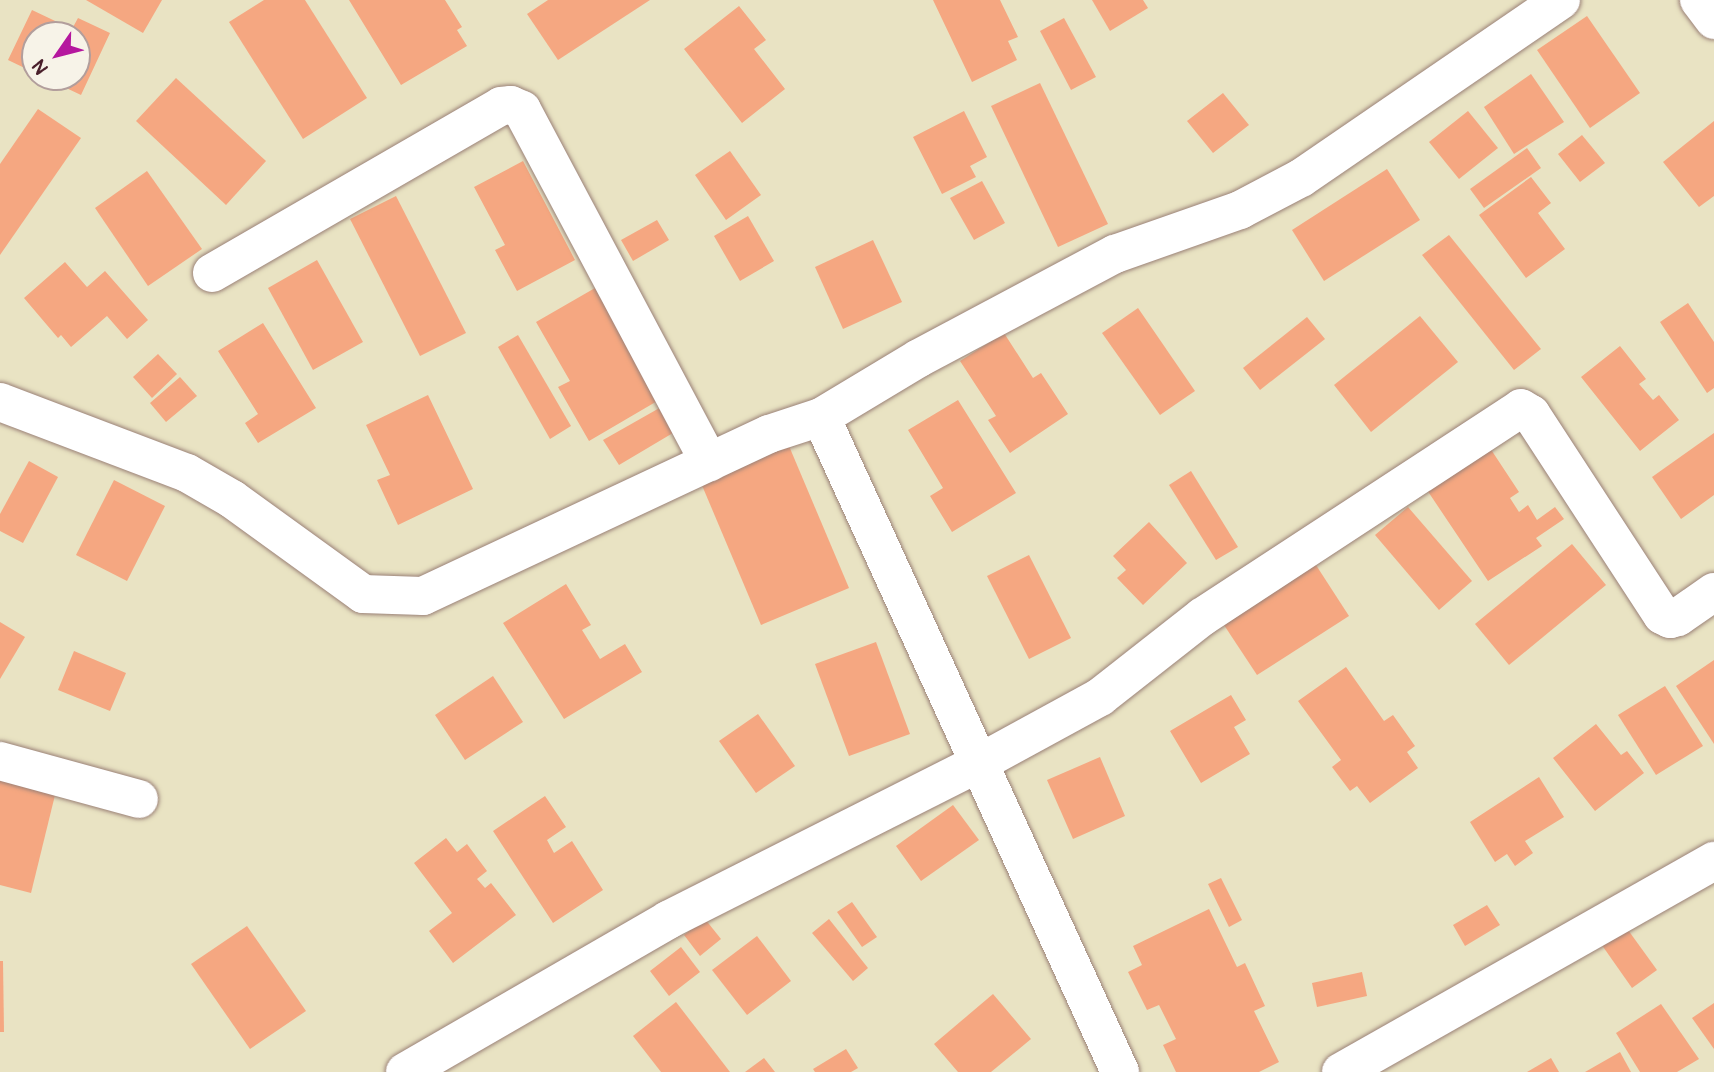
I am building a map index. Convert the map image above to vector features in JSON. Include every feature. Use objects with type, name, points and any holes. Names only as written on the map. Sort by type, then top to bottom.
[{"type":"street","points":[[0,402],[187,473],[232,499],[363,594],[423,596],[769,434],[821,417],[919,358],[1115,254],[1240,210],[1301,178],[1561,0]]},
{"type":"street","points":[[1699,0],[1714,20]]},
{"type":"street","points":[[212,273],[501,106],[511,105],[522,110],[709,462]]},
{"type":"street","points":[[405,1072],[668,920],[981,762],[1100,697],[1202,617],[1521,408],[1531,414],[1662,615],[1670,619],[1678,617],[1714,593]]},
{"type":"street","points":[[821,417],[981,762],[1120,1072]]},
{"type":"street","points":[[0,761],[139,799]]},
{"type":"street","points":[[1341,1072],[1714,860]]},
{"type":"building","points":[[86,0],[162,0],[143,33]]},
{"type":"building","points":[[264,0],[305,0],[367,98],[303,139],[229,22]]},
{"type":"building","points":[[349,0],[445,0],[462,27],[457,30],[467,46],[401,85]]},
{"type":"building","points":[[548,0],[650,0],[558,60],[527,14]]},
{"type":"building","points":[[933,0],[1000,0],[1018,37],[1008,41],[1017,60],[972,82]]},
{"type":"building","points":[[1092,0],[1143,0],[1148,8],[1110,31]]},
{"type":"building","points":[[739,6],[766,40],[754,49],[785,89],[742,123],[684,49]]},
{"type":"building","points":[[32,10],[55,21],[27,21]]},
{"type":"building","points":[[1587,16],[1640,93],[1590,128],[1537,50]]},
{"type":"building","points":[[1064,18],[1096,77],[1071,90],[1040,31]]},
{"type":"building","points":[[91,24],[110,33],[91,74]]},
{"type":"building","points":[[21,33],[21,66],[8,60]]},
{"type":"building","points":[[1531,74],[1564,122],[1514,154],[1484,107]]},
{"type":"building","points":[[176,78],[266,161],[226,205],[136,121]]},
{"type":"building","points":[[1040,83],[1108,224],[1058,247],[991,106]]},
{"type":"building","points":[[1223,93],[1249,125],[1213,153],[1187,121]]},
{"type":"building","points":[[38,109],[81,138],[0,255],[0,164]]},
{"type":"building","points":[[964,111],[987,157],[970,166],[976,177],[942,194],[913,137]]},
{"type":"building","points":[[1468,111],[1498,148],[1459,179],[1429,142]]},
{"type":"building","points":[[1714,121],[1714,196],[1699,207],[1663,162]]},
{"type":"building","points":[[1582,135],[1605,163],[1580,182],[1558,154]]},
{"type":"building","points":[[1527,148],[1541,168],[1484,208],[1470,189]]},
{"type":"building","points":[[730,151],[761,195],[726,220],[695,175]]},
{"type":"building","points":[[523,161],[575,260],[517,291],[495,250],[505,245],[474,187]]},
{"type":"building","points":[[1387,169],[1420,220],[1324,281],[1292,230]]},
{"type":"building","points":[[147,171],[202,249],[148,286],[95,208]]},
{"type":"building","points":[[1531,177],[1551,203],[1538,213],[1565,249],[1526,278],[1479,215]]},
{"type":"building","points":[[982,181],[1005,223],[974,240],[950,198]]},
{"type":"building","points":[[396,196],[466,333],[420,356],[350,219]]},
{"type":"building","points":[[748,216],[774,261],[740,281],[714,236]]},
{"type":"building","points":[[657,220],[669,240],[633,261],[621,240]]},
{"type":"building","points":[[1449,235],[1541,349],[1514,370],[1422,255]]},
{"type":"building","points":[[873,240],[902,302],[843,329],[815,267]]},
{"type":"building","points":[[317,260],[363,342],[313,370],[268,288]]},
{"type":"building","points":[[65,262],[87,287],[105,271],[148,320],[127,339],[107,316],[71,347],[61,335],[58,338],[24,298]]},
{"type":"building","points":[[595,288],[659,400],[589,441],[558,387],[570,381],[536,322]]},
{"type":"building","points":[[1688,303],[1714,342],[1714,388],[1707,393],[1660,322]]},
{"type":"building","points":[[1138,308],[1195,391],[1160,415],[1102,333]]},
{"type":"building","points":[[1420,316],[1458,362],[1371,432],[1334,385]]},
{"type":"building","points":[[1307,317],[1325,339],[1260,390],[1243,368]]},
{"type":"building","points":[[263,323],[316,408],[258,443],[245,423],[258,414],[218,351]]},
{"type":"building","points":[[1004,333],[1033,378],[1041,373],[1068,414],[1010,453],[988,420],[996,416],[960,361]]},
{"type":"building","points":[[518,335],[571,426],[550,439],[498,347]]},
{"type":"building","points":[[1620,346],[1646,379],[1639,384],[1653,400],[1659,395],[1679,420],[1640,451],[1581,377]]},
{"type":"building","points":[[158,354],[177,374],[152,398],[133,377]]},
{"type":"building","points":[[180,377],[197,396],[166,422],[150,403]]},
{"type":"building","points":[[428,395],[473,489],[398,525],[377,480],[390,475],[366,425]]},
{"type":"building","points":[[958,400],[1016,493],[952,532],[930,496],[943,488],[908,430]]},
{"type":"building","points":[[663,406],[678,430],[619,465],[603,440]]},
{"type":"building","points":[[1714,433],[1714,495],[1681,519],[1652,477]]},
{"type":"building","points":[[789,446],[849,588],[761,625],[701,483]]},
{"type":"building","points":[[1490,448],[1519,492],[1510,498],[1519,512],[1528,505],[1537,520],[1555,507],[1564,519],[1536,538],[1542,546],[1488,581],[1427,490]]},
{"type":"building","points":[[29,461],[58,477],[23,543],[0,531],[0,514]]},
{"type":"building","points":[[1191,471],[1238,547],[1216,560],[1169,485]]},
{"type":"building","points":[[114,480],[165,506],[127,581],[76,555]]},
{"type":"building","points":[[1408,507],[1472,581],[1439,610],[1375,535]]},
{"type":"building","points":[[1149,522],[1187,563],[1143,605],[1117,578],[1126,570],[1113,556]]},
{"type":"building","points":[[1572,544],[1606,585],[1509,665],[1475,624]]},
{"type":"building","points":[[1029,555],[1071,638],[1029,659],[987,576]]},
{"type":"building","points":[[1314,562],[1349,616],[1257,675],[1222,622]]},
{"type":"building","points":[[566,584],[591,625],[582,630],[600,659],[625,644],[642,672],[564,719],[503,623]]},
{"type":"building","points":[[0,622],[25,637],[0,679]]},
{"type":"building","points":[[876,642],[910,734],[849,756],[815,664]]},
{"type":"building","points":[[74,651],[126,673],[110,711],[58,690]]},
{"type":"building","points":[[1714,660],[1714,744],[1676,686]]},
{"type":"building","points":[[1346,667],[1384,721],[1393,715],[1415,746],[1407,752],[1418,768],[1370,803],[1357,786],[1350,791],[1332,767],[1341,760],[1298,701]]},
{"type":"building","points":[[493,676],[523,722],[465,760],[435,715]]},
{"type":"building","points":[[1665,686],[1703,746],[1656,775],[1618,715]]},
{"type":"building","points":[[1231,695],[1246,720],[1234,727],[1250,754],[1201,783],[1170,731]]},
{"type":"building","points":[[758,714],[795,766],[756,793],[719,741]]},
{"type":"building","points":[[1596,724],[1621,755],[1627,751],[1644,773],[1595,811],[1553,758]]},
{"type":"building","points":[[1100,757],[1125,816],[1073,839],[1047,780]]},
{"type":"building","points":[[0,777],[56,791],[31,893],[0,885]]},
{"type":"building","points":[[1539,777],[1564,817],[1525,841],[1533,853],[1515,866],[1507,854],[1495,862],[1470,822]]},
{"type":"building","points":[[545,796],[566,827],[547,840],[554,853],[572,841],[603,890],[553,923],[493,831]]},
{"type":"building","points":[[953,805],[979,840],[921,881],[896,846]]},
{"type":"building","points":[[446,838],[457,852],[467,844],[487,871],[477,879],[485,888],[491,883],[516,915],[453,963],[429,931],[452,913],[414,863]]},
{"type":"building","points":[[1221,878],[1242,920],[1229,927],[1208,884]]},
{"type":"building","points":[[852,902],[877,937],[862,947],[837,912]]},
{"type":"building","points":[[1487,905],[1500,925],[1465,946],[1453,925]]},
{"type":"building","points":[[1209,909],[1237,967],[1245,963],[1265,1006],[1254,1011],[1279,1062],[1259,1072],[1176,1072],[1163,1045],[1176,1039],[1159,1005],[1147,1010],[1128,972],[1142,965],[1133,946]]},
{"type":"building","points":[[705,919],[721,939],[700,956],[684,935]]},
{"type":"building","points":[[829,919],[868,968],[853,981],[812,933]]},
{"type":"building","points":[[1623,923],[1657,970],[1632,988],[1599,941]]},
{"type":"building","points":[[247,926],[306,1011],[250,1049],[191,964]]},
{"type":"building","points":[[757,936],[791,981],[747,1015],[712,970]]},
{"type":"building","points":[[681,947],[700,972],[669,996],[650,971]]},
{"type":"building","points":[[0,961],[3,961],[4,1032],[0,1032]]},
{"type":"building","points":[[1362,972],[1367,996],[1317,1007],[1312,983]]},
{"type":"building","points":[[993,994],[1031,1039],[991,1072],[958,1072],[934,1044]]},
{"type":"building","points":[[676,1002],[730,1072],[661,1072],[633,1036]]},
{"type":"building","points":[[1714,1003],[1714,1049],[1692,1018]]},
{"type":"building","points":[[1661,1004],[1699,1059],[1677,1072],[1640,1072],[1616,1033]]},
{"type":"building","points":[[846,1049],[858,1068],[851,1072],[815,1072],[813,1069]]},
{"type":"building","points":[[1620,1052],[1631,1072],[1585,1072]]},
{"type":"building","points":[[764,1058],[775,1072],[745,1072]]},
{"type":"building","points":[[1551,1058],[1559,1072],[1527,1072]]}]
